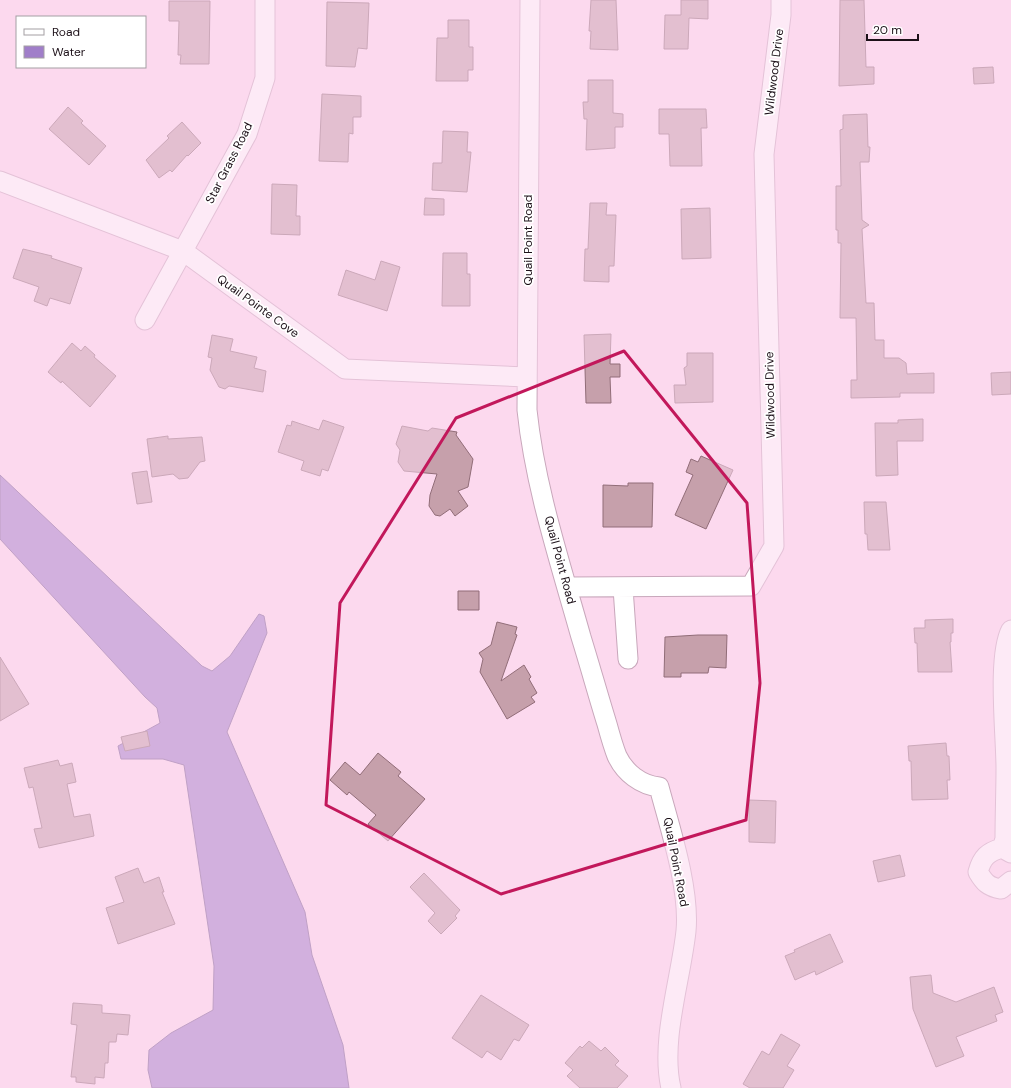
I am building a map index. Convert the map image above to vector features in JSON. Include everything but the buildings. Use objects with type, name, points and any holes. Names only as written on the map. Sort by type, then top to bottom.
[{"type":"street","name":"Star Grass Road","points":[[145,320],[247,134],[265,78],[265,0]]},
{"type":"street","name":"Quail Point Road","points":[[530,0],[527,410],[531,448],[597,693],[617,756],[626,769],[637,779],[651,786],[659,787],[675,846],[685,904],[686,929],[668,1060],[671,1088]]},
{"type":"street","name":"Wildwood Drive","points":[[623,588],[751,586],[774,546],[764,154],[782,15],[781,0]]},
{"type":"street","name":"Quail Pointe Cove","points":[[0,181],[183,251],[345,369],[527,377]]},
{"type":"street","points":[[568,587],[623,588],[628,659]]},
{"type":"street","points":[[1011,630],[1005,648],[1004,674],[1006,768],[1005,839],[1007,850],[990,851],[981,860],[978,872],[984,882],[992,888],[1001,889],[1011,881]]},
{"type":"highlighted area","points":[[624,351],[747,503],[760,683],[746,820],[501,894],[326,805],[340,603],[456,418]]},
{"type":"water","points":[[0,475],[202,666],[212,671],[230,656],[259,614],[264,616],[267,633],[227,732],[305,912],[312,955],[343,1045],[349,1088],[152,1088],[148,1070],[149,1050],[171,1033],[213,1010],[214,966],[184,765],[163,759],[121,759],[118,746],[160,723],[157,708],[145,697],[0,539]]}]
